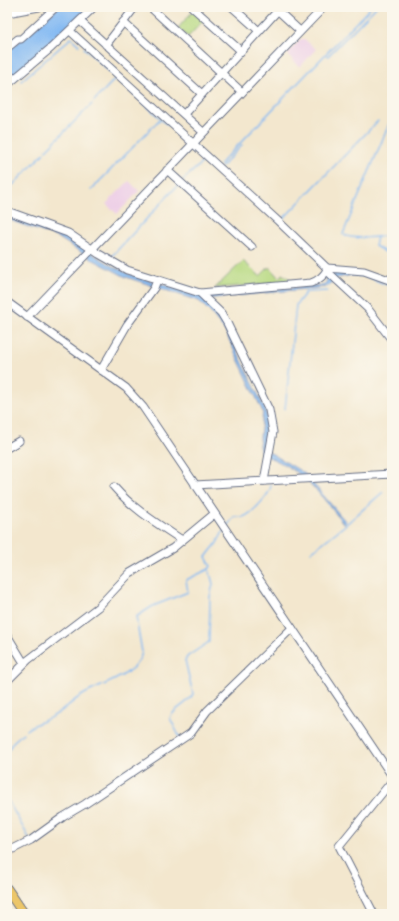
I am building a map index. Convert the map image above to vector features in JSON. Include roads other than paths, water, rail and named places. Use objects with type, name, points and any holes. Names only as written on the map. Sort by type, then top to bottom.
[{"type":"main road","points":[[7,889],[24,914]]},
{"type":"street","points":[[7,13],[21,9],[39,7]]},
{"type":"street","points":[[7,48],[18,39],[21,39],[56,7]]},
{"type":"street","points":[[7,85],[70,31],[94,7]]},
{"type":"street","points":[[106,45],[135,7]]},
{"type":"street","points":[[150,7],[242,92]]},
{"type":"street","points":[[192,7],[241,51]]},
{"type":"street","points":[[232,7],[259,31]]},
{"type":"street","points":[[27,316],[324,7]]},
{"type":"street","points":[[184,114],[278,8],[300,31]]},
{"type":"street","points":[[80,21],[203,132]]},
{"type":"street","points":[[123,22],[202,94]]},
{"type":"street","points":[[70,31],[192,144],[278,220],[336,280],[368,309],[392,340]]},
{"type":"street","points":[[167,170],[252,247]]},
{"type":"street","points":[[7,211],[68,233],[88,251],[156,283],[202,296],[311,283],[328,271],[364,271],[392,281]]},
{"type":"street","points":[[101,370],[127,326],[156,283]]},
{"type":"street","points":[[202,296],[221,313],[227,323],[269,410],[273,432],[264,481]]},
{"type":"street","points":[[7,302],[126,388],[143,407],[392,776]]},
{"type":"street","points":[[7,448],[19,441]]},
{"type":"street","points":[[195,485],[392,474]]},
{"type":"street","points":[[114,487],[124,499],[182,540]]},
{"type":"street","points":[[7,681],[24,663],[98,607],[130,573],[173,548],[214,514]]},
{"type":"street","points":[[7,852],[31,840],[63,817],[85,804],[191,733],[207,711],[292,628]]},
{"type":"street","points":[[7,635],[24,663]]},
{"type":"street","points":[[374,914],[339,846],[392,781]]},
{"type":"water","points":[[59,7],[90,7],[65,31],[7,81],[7,52]]},
{"type":"water","points":[[7,214],[59,233],[114,267],[129,274],[196,295],[324,285],[327,281],[326,277],[333,272],[352,274],[337,278],[326,287],[203,299],[223,321],[265,409],[267,417],[263,445],[264,449],[304,473],[346,522],[344,524],[319,493],[301,476],[280,462],[266,456],[263,460],[259,446],[263,412],[225,331],[212,314],[199,301],[126,277],[92,259],[59,238],[7,219]]},
{"type":"waterway","points":[[220,164],[371,7]]},
{"type":"waterway","points":[[328,56],[376,7]]},
{"type":"waterway","points":[[21,81],[71,38],[79,45]]},
{"type":"waterway","points":[[84,48],[159,117]]},
{"type":"waterway","points":[[94,101],[116,78]]},
{"type":"waterway","points":[[46,150],[92,104]]},
{"type":"waterway","points":[[392,117],[343,234],[352,237],[367,238],[392,233]]},
{"type":"waterway","points":[[138,142],[160,119],[168,125]]},
{"type":"waterway","points":[[281,221],[378,121]]},
{"type":"waterway","points":[[91,190],[136,144]]},
{"type":"waterway","points":[[221,167],[242,145]]},
{"type":"waterway","points":[[7,191],[44,153]]},
{"type":"waterway","points":[[183,180],[206,159]]},
{"type":"waterway","points":[[111,257],[179,184]]},
{"type":"waterway","points":[[377,237],[375,246],[392,256]]},
{"type":"waterway","points":[[350,275],[366,276],[392,287]]},
{"type":"waterway","points":[[285,409],[296,305],[306,292],[327,291]]},
{"type":"waterway","points":[[226,527],[234,517],[243,517],[256,508],[265,498],[271,484]]},
{"type":"waterway","points":[[311,552],[383,492]]},
{"type":"waterway","points":[[180,738],[170,718],[172,714],[188,701],[193,694],[185,660],[188,656],[209,642],[210,597],[213,584],[209,569],[211,566],[206,557],[217,543],[224,530]]},
{"type":"waterway","points":[[26,730],[57,714],[88,692],[125,674],[133,667],[139,660],[142,652],[136,617],[153,606],[188,592],[186,580],[209,569]]},
{"type":"waterway","points":[[7,752],[13,742],[23,733]]},
{"type":"waterway","points":[[388,763],[392,758]]},
{"type":"waterway","points":[[7,799],[29,838]]}]
